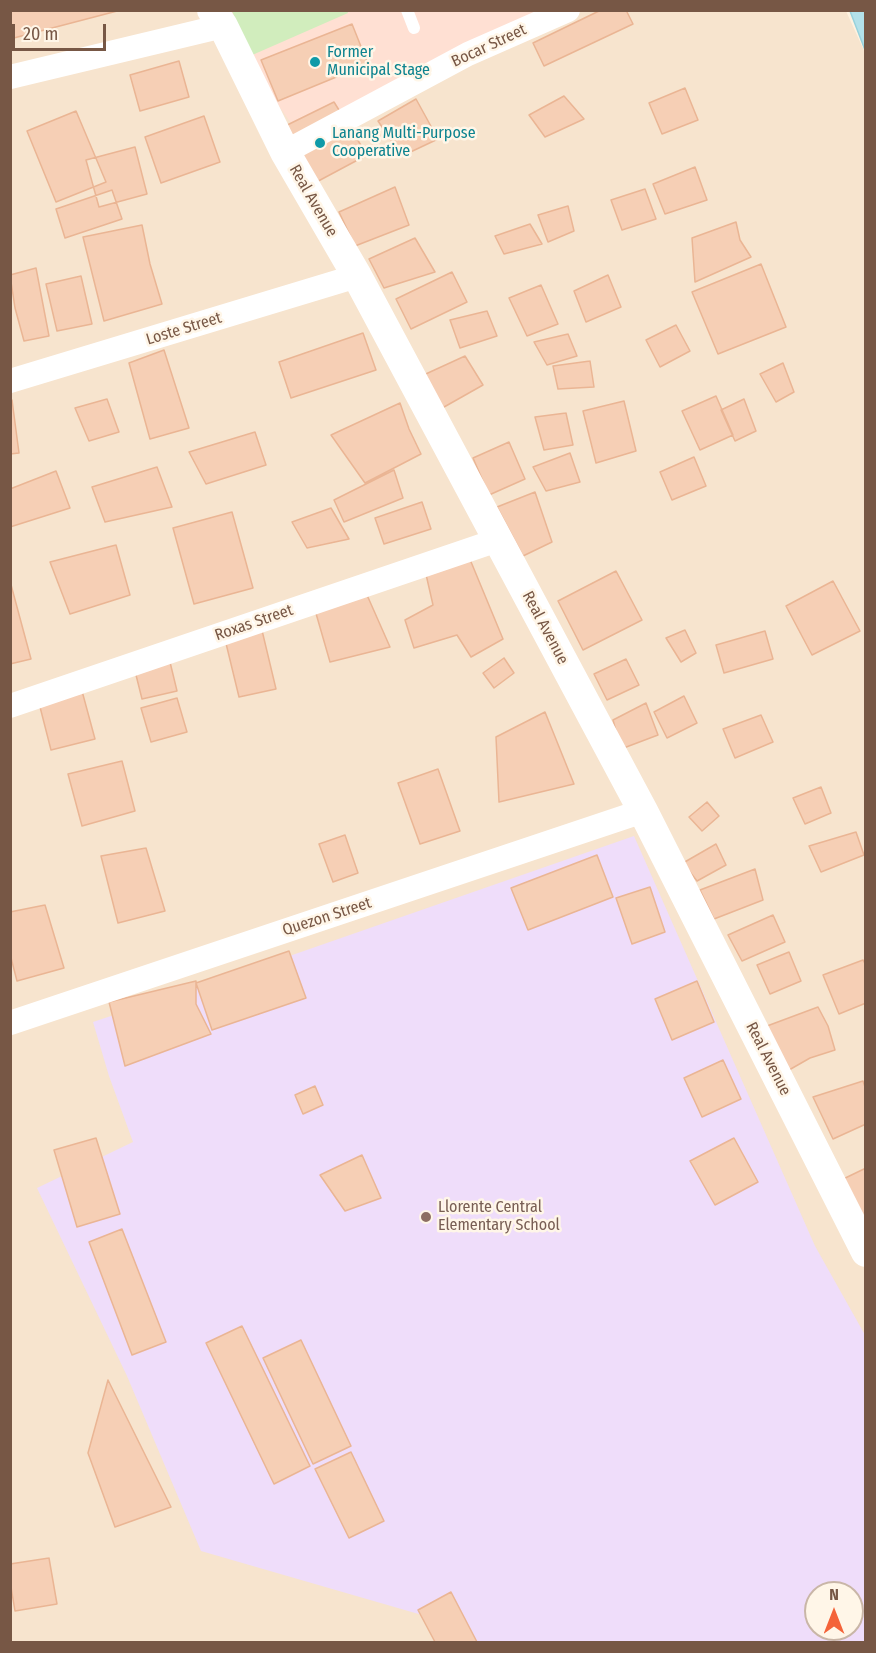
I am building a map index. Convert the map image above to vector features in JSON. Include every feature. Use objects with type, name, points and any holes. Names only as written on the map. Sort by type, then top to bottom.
[{"type":"street","name":"Bocar Street","points":[[285,152],[468,54],[568,10]]},
{"type":"street","name":"Real Avenue","points":[[218,18],[285,152],[357,276],[643,812],[866,1252]]},
{"type":"street","points":[[10,77],[218,18]]},
{"type":"street","name":"Loste Street","points":[[10,381],[357,276]]},
{"type":"street","name":"Roxas Street","points":[[10,706],[498,540]]},
{"type":"street","name":"Quezon Street","points":[[10,1023],[643,812]]},
{"type":"lane","points":[[407,10],[414,28]]},
{"type":"shaded area","points":[[11,11],[846,11],[866,55],[865,1642],[11,1642]]},
{"type":"shaded area","points":[[212,11],[543,11],[300,136]]},
{"type":"shaded area","name":"Llorente Central Elementary School","points":[[634,836],[815,1246],[865,1335],[865,1642],[439,1642],[422,1615],[201,1551],[127,1376],[37,1188],[133,1142],[109,1076],[93,1022]]},
{"type":"green space","points":[[347,10],[348,13],[250,56],[232,11]]},
{"type":"water","points":[[850,11],[865,11],[865,50]]},
{"type":"building","points":[[10,10],[121,10],[10,39]]},
{"type":"building","points":[[601,10],[626,10],[633,24],[544,66],[533,43]]},
{"type":"building","name":"Former Municipal Stage","points":[[352,24],[368,64],[278,101],[261,60]]},
{"type":"building","points":[[179,61],[189,97],[140,111],[130,75]]},
{"type":"building","points":[[685,88],[698,120],[662,134],[649,103]]},
{"type":"building","points":[[564,96],[584,119],[545,137],[529,115]]},
{"type":"building","points":[[416,99],[438,139],[402,156],[378,121]]},
{"type":"building","name":"Lanang Multi-Purpose Cooperative","points":[[334,102],[367,155],[309,186],[273,132]]},
{"type":"building","points":[[76,111],[106,182],[56,202],[27,131]]},
{"type":"building","points":[[204,116],[220,162],[161,183],[145,137]]},
{"type":"building","points":[[135,147],[147,194],[99,207],[86,160]]},
{"type":"building","points":[[695,167],[707,200],[665,214],[653,184]]},
{"type":"building","points":[[395,187],[409,225],[355,246],[339,212]]},
{"type":"building","points":[[645,189],[656,219],[622,230],[611,200]]},
{"type":"building","points":[[112,190],[122,219],[65,238],[56,209]]},
{"type":"building","points":[[568,206],[574,231],[548,242],[538,215]]},
{"type":"building","points":[[736,222],[740,240],[751,257],[695,282],[692,238]]},
{"type":"building","points":[[530,224],[542,244],[504,254],[495,236]]},
{"type":"building","points":[[142,225],[150,264],[162,304],[104,321],[83,237]]},
{"type":"building","points":[[415,238],[435,272],[384,288],[369,259]]},
{"type":"building","points":[[761,264],[786,327],[718,354],[692,292]]},
{"type":"building","points":[[36,268],[49,336],[24,341],[15,308],[10,275]]},
{"type":"building","points":[[452,272],[467,302],[411,329],[396,299]]},
{"type":"building","points":[[608,275],[621,307],[586,322],[574,291]]},
{"type":"building","points":[[81,276],[92,324],[57,331],[46,284]]},
{"type":"building","points":[[541,285],[558,324],[527,336],[509,298]]},
{"type":"building","points":[[487,311],[497,336],[460,348],[450,320]]},
{"type":"building","points":[[676,325],[690,351],[660,367],[646,340]]},
{"type":"building","points":[[363,333],[376,370],[291,398],[279,362]]},
{"type":"building","points":[[568,334],[577,356],[547,365],[534,342]]},
{"type":"building","points":[[164,350],[189,428],[150,439],[129,363]]},
{"type":"building","points":[[465,356],[483,385],[437,411],[417,378]]},
{"type":"building","points":[[590,361],[594,387],[558,389],[553,366]]},
{"type":"building","points":[[783,363],[794,392],[776,402],[760,374]]},
{"type":"building","points":[[716,396],[733,435],[700,450],[682,411]]},
{"type":"building","points":[[107,399],[119,432],[89,441],[75,408]]},
{"type":"building","points":[[744,399],[756,431],[735,441],[721,410]]},
{"type":"building","points":[[12,400],[19,453],[10,454],[10,401]]},
{"type":"building","points":[[624,401],[636,451],[596,463],[583,411]]},
{"type":"building","points":[[400,403],[421,454],[365,483],[331,435]]},
{"type":"building","points":[[566,413],[573,445],[544,450],[535,417]]},
{"type":"building","points":[[255,432],[266,465],[206,484],[189,452]]},
{"type":"building","points":[[509,442],[525,479],[489,495],[473,458]]},
{"type":"building","points":[[570,453],[580,482],[546,491],[533,467]]},
{"type":"building","points":[[694,457],[706,486],[672,500],[660,472]]},
{"type":"building","points":[[157,467],[172,507],[105,522],[92,487]]},
{"type":"building","points":[[394,470],[403,498],[344,522],[334,500]]},
{"type":"building","points":[[56,471],[70,508],[10,527],[10,489]]},
{"type":"building","points":[[535,492],[552,542],[523,556],[497,507]]},
{"type":"building","points":[[422,502],[431,529],[384,544],[375,518]]},
{"type":"building","points":[[331,508],[349,539],[307,548],[292,522]]},
{"type":"building","points":[[232,512],[253,588],[194,604],[173,528]]},
{"type":"building","points":[[116,545],[130,595],[70,614],[50,562]]},
{"type":"building","points":[[469,557],[503,639],[471,657],[457,635],[414,648],[405,620],[433,605],[425,570]]},
{"type":"building","points":[[616,571],[642,620],[583,650],[558,601]]},
{"type":"building","points":[[10,581],[31,659],[10,664]]},
{"type":"building","points":[[833,581],[860,631],[812,655],[786,606]]},
{"type":"building","points":[[367,595],[390,647],[330,662],[315,610]]},
{"type":"building","points":[[260,622],[276,689],[239,697],[223,631]]},
{"type":"building","points":[[685,630],[696,653],[681,662],[666,638]]},
{"type":"building","points":[[765,631],[773,659],[724,673],[716,645]]},
{"type":"building","points":[[504,658],[514,673],[494,688],[483,673]]},
{"type":"building","points":[[626,659],[639,685],[607,700],[594,674]]},
{"type":"building","points":[[170,662],[177,691],[142,699],[135,671]]},
{"type":"building","points":[[82,691],[95,739],[51,750],[39,703]]},
{"type":"building","points":[[684,696],[697,723],[667,738],[654,712]]},
{"type":"building","points":[[177,698],[187,732],[151,742],[141,708]]},
{"type":"building","points":[[646,703],[658,735],[621,749],[613,720]]},
{"type":"building","points":[[545,712],[574,784],[499,802],[496,737]]},
{"type":"building","points":[[761,715],[773,742],[735,758],[723,729]]},
{"type":"building","points":[[122,761],[135,811],[82,826],[68,774]]},
{"type":"building","points":[[438,769],[460,831],[420,844],[398,783]]},
{"type":"building","points":[[821,787],[831,813],[805,824],[793,798]]},
{"type":"building","points":[[707,802],[719,816],[702,831],[689,817]]},
{"type":"building","points":[[856,832],[864,855],[821,872],[809,846]]},
{"type":"building","points":[[345,835],[358,873],[333,882],[319,844]]},
{"type":"building","points":[[716,844],[726,865],[697,881],[683,863]]},
{"type":"building","points":[[146,848],[165,911],[118,923],[101,856]]},
{"type":"building","points":[[597,855],[613,897],[528,930],[511,888]]},
{"type":"building","points":[[755,869],[763,900],[714,919],[700,890]]},
{"type":"building","points":[[650,887],[665,932],[632,944],[616,898]]},
{"type":"building","points":[[45,905],[64,968],[17,981],[10,954],[10,912]]},
{"type":"building","points":[[773,915],[785,942],[742,961],[728,935]]},
{"type":"building","points":[[289,951],[306,998],[212,1030],[196,983]]},
{"type":"building","points":[[789,952],[801,981],[770,994],[757,965]]},
{"type":"building","points":[[863,960],[866,965],[866,1003],[839,1014],[823,975]]},
{"type":"building","points":[[196,981],[196,1004],[211,1034],[125,1066],[109,1002]]},
{"type":"building","points":[[697,981],[714,1022],[672,1040],[655,999]]},
{"type":"building","points":[[818,1007],[828,1026],[835,1050],[810,1058],[789,1070],[767,1026]]},
{"type":"building","points":[[723,1060],[741,1099],[702,1117],[684,1078]]},
{"type":"building","points":[[863,1081],[866,1090],[866,1124],[833,1139],[813,1097]]},
{"type":"building","points":[[315,1086],[323,1105],[303,1114],[295,1095]]},
{"type":"building","points":[[96,1138],[120,1214],[77,1227],[54,1150]]},
{"type":"building","points":[[734,1138],[758,1182],[715,1205],[690,1161]]},
{"type":"building","points":[[362,1155],[381,1198],[345,1211],[320,1175]]},
{"type":"building","points":[[866,1168],[866,1214],[855,1219],[837,1182]]},
{"type":"building","points":[[122,1229],[166,1342],[132,1355],[89,1242]]},
{"type":"building","points":[[242,1326],[310,1466],[274,1484],[206,1343]]},
{"type":"building","points":[[301,1340],[351,1446],[313,1464],[263,1358]]},
{"type":"building","points":[[108,1380],[171,1507],[115,1527],[88,1453]]},
{"type":"building","points":[[351,1452],[384,1521],[349,1538],[315,1469]]},
{"type":"building","points":[[49,1558],[57,1604],[15,1611],[10,1564]]},
{"type":"building","points":[[451,1592],[477,1642],[435,1642],[418,1610]]},
{"type":"place","name":"Former Municipal Stage","points":[[315,62]]},
{"type":"place","name":"Lanang Multi-Purpose Cooperative","points":[[320,143]]},
{"type":"place","name":"Llorente Central Elementary School","points":[[426,1217]]}]
